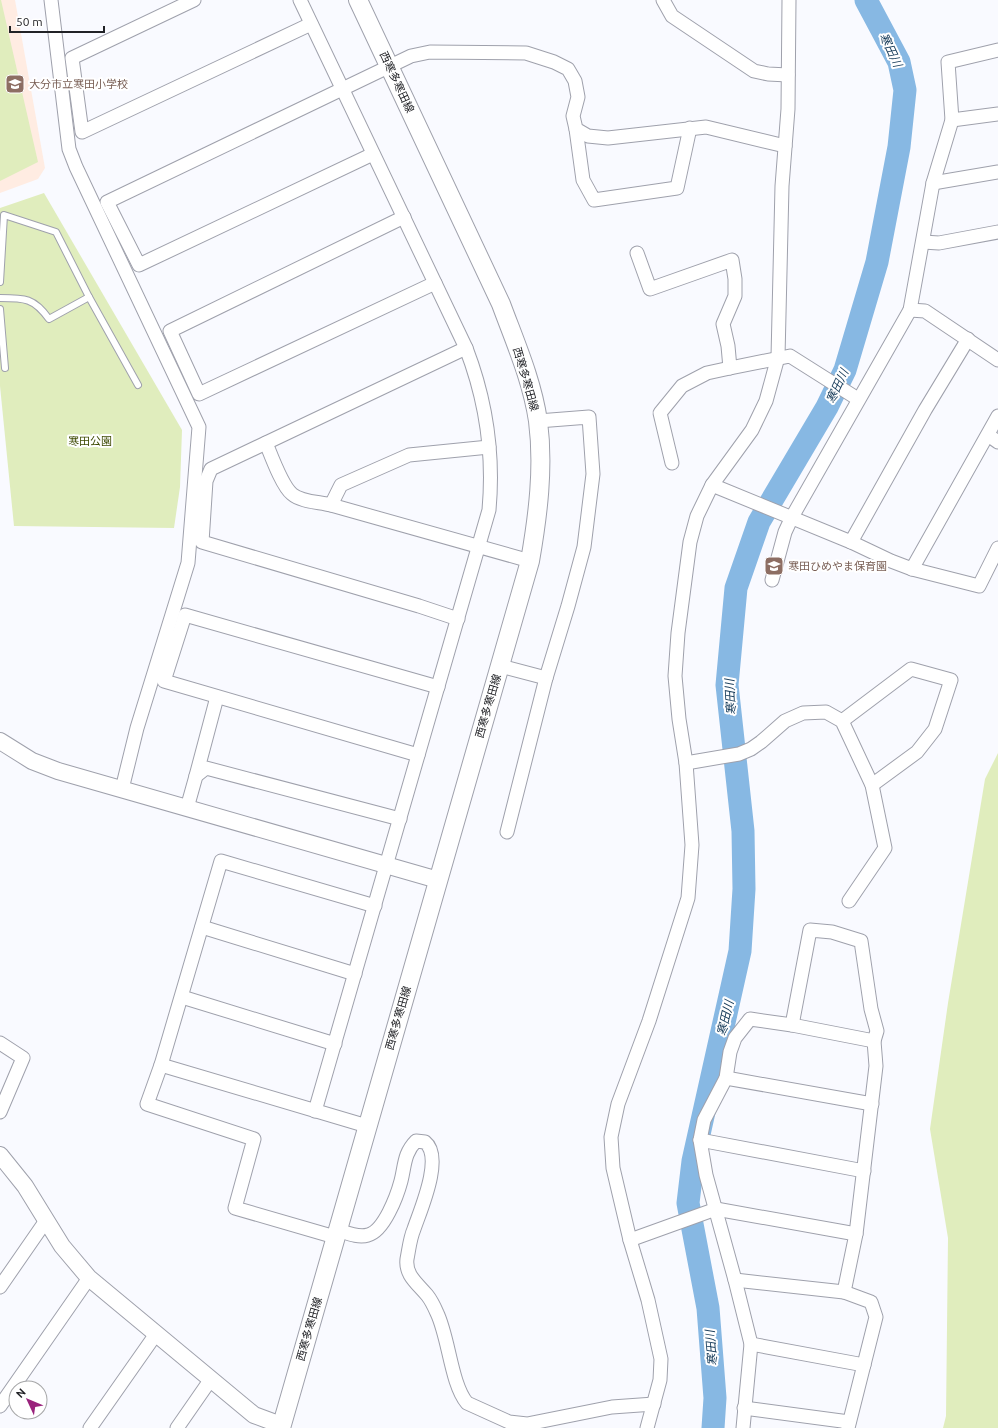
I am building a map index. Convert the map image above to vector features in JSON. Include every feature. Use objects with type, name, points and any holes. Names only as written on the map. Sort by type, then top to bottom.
[{"type":"main road","name":"西寒多寒田線","points":[[281,1427],[530,561],[538,518],[540,452],[538,421],[526,373],[501,304],[358,0]]},
{"type":"street","points":[[51,0],[69,149],[76,167],[199,427],[188,563],[137,728],[122,789]]},
{"type":"street","points":[[194,0],[72,58],[82,132],[311,24]]},
{"type":"street","points":[[300,0],[435,283],[450,310],[478,377],[484,403],[492,466],[489,504],[478,547],[315,1111]]},
{"type":"street","points":[[663,0],[672,16],[754,71],[768,74],[788,75]]},
{"type":"street","points":[[647,1428],[660,1380],[658,1341],[630,1240],[613,1168],[611,1138],[618,1104],[649,1021],[688,898],[692,845],[686,763],[679,719],[675,676],[678,633],[690,542],[697,516],[712,485],[752,430],[766,402],[778,357],[782,186],[788,109],[789,0]]},
{"type":"street","points":[[772,580],[785,532],[792,517],[910,310],[933,183],[952,120],[948,62],[998,50]]},
{"type":"street","points":[[373,154],[139,265],[107,202],[411,56],[430,52],[526,53],[554,62],[568,69],[575,81],[578,97],[573,116],[583,180],[594,200],[676,188],[690,128]]},
{"type":"street","points":[[952,120],[998,114]]},
{"type":"street","points":[[576,129],[588,136],[608,138],[706,127],[785,146]]},
{"type":"street","points":[[933,183],[998,172]]},
{"type":"street","points":[[404,217],[170,331],[199,394],[435,283]]},
{"type":"street","points":[[923,242],[939,243],[998,232]]},
{"type":"street","points":[[637,253],[650,289],[732,260],[735,279],[735,296],[723,324],[728,346],[730,368]]},
{"type":"street","points":[[910,310],[925,310],[998,360]]},
{"type":"street","points":[[851,542],[925,410],[968,339]]},
{"type":"street","points":[[458,619],[419,606],[202,542],[206,480],[211,469],[466,348]]},
{"type":"street","points":[[672,463],[660,413],[682,386],[707,373],[778,357],[790,356],[858,399]]},
{"type":"street","points":[[912,569],[993,439],[998,416]]},
{"type":"street","points":[[507,832],[546,678],[584,547],[590,509],[593,474],[589,417],[538,421]]},
{"type":"street","points":[[266,443],[291,494],[300,498],[331,505],[530,561]]},
{"type":"street","points":[[331,505],[340,485],[409,455],[489,446]]},
{"type":"street","points":[[712,485],[792,517],[912,569],[979,586],[998,548]]},
{"type":"street","points":[[418,755],[164,681],[185,615],[438,687]]},
{"type":"street","points":[[500,666],[546,678]]},
{"type":"street","points":[[842,722],[910,669],[951,680],[935,729],[917,752],[872,785]]},
{"type":"street","points":[[187,808],[217,697]]},
{"type":"street","points":[[686,763],[745,752],[761,742],[785,721],[803,713],[826,712],[842,722],[872,785],[885,848],[849,901]]},
{"type":"street","points":[[0,741],[32,761],[122,789],[438,880]]},
{"type":"street","points":[[196,776],[206,768],[400,819]]},
{"type":"street","points":[[375,906],[221,861],[162,1066],[147,1104],[254,1140],[235,1208],[336,1234],[362,1236],[376,1231],[388,1214],[399,1187],[404,1161],[408,1151],[418,1141],[423,1141],[428,1144],[432,1153],[429,1181],[412,1236],[407,1257],[407,1270],[411,1278],[430,1299],[439,1317],[455,1374],[465,1400],[469,1404],[513,1426],[535,1426],[612,1407],[654,1404]]},
{"type":"street","points":[[202,927],[355,974]]},
{"type":"street","points":[[792,1025],[810,930],[832,932],[861,941],[871,1009],[877,1031],[874,1041],[876,1066],[856,1234],[844,1292]]},
{"type":"street","points":[[182,997],[334,1044]]},
{"type":"street","points":[[743,1428],[751,1344],[706,1175],[700,1140],[704,1120],[726,1078],[730,1052],[735,1038],[750,1019],[792,1025],[874,1041]]},
{"type":"street","points":[[0,1043],[23,1058],[0,1112]]},
{"type":"street","points":[[162,1066],[367,1126]]},
{"type":"street","points":[[726,1078],[872,1104]]},
{"type":"street","points":[[700,1140],[864,1171]]},
{"type":"street","points":[[1,1160],[25,1186],[66,1252],[89,1278],[254,1415],[281,1427]]},
{"type":"street","points":[[630,1240],[716,1209],[856,1234]]},
{"type":"street","points":[[0,1287],[46,1222]]},
{"type":"street","points":[[0,1406],[89,1278]]},
{"type":"street","points":[[735,1280],[844,1292],[870,1302],[876,1317],[849,1425],[744,1408]]},
{"type":"street","points":[[90,1428],[156,1334]]},
{"type":"street","points":[[751,1344],[864,1365]]},
{"type":"street","points":[[177,1428],[211,1379]]},
{"type":"lane","points":[[0,282],[4,215],[56,232],[89,297],[138,385]]},
{"type":"lane","points":[[0,298],[20,298],[32,301],[41,308],[50,319],[89,297]]},
{"type":"lane","points":[[0,309],[5,368]]},
{"type":"shaded area","name":"大分市立寒田小学校","points":[[0,0],[15,0],[45,168],[38,179],[0,193]]},
{"type":"green space","name":"大分市立寒田小学校","points":[[0,0],[38,162],[0,181]]},
{"type":"green space","name":"寒田公園","points":[[44,193],[182,430],[180,487],[174,528],[14,526],[0,386],[0,208]]},
{"type":"green space","points":[[998,753],[998,1428],[943,1428],[946,1416],[948,1238],[930,1129],[948,1003],[985,779]]},
{"type":"waterway","name":"寒田川","points":[[713,1428],[715,1398],[708,1308],[688,1203],[693,1161],[740,951],[744,889],[743,831],[727,685],[736,588],[759,522],[827,407],[845,370],[877,262],[899,147],[905,90],[899,62],[866,0]]},
{"type":"place","name":"大分市立寒田小学校","points":[[15,84]]},
{"type":"place","name":"寒田ひめやま保育園","points":[[774,566]]}]
